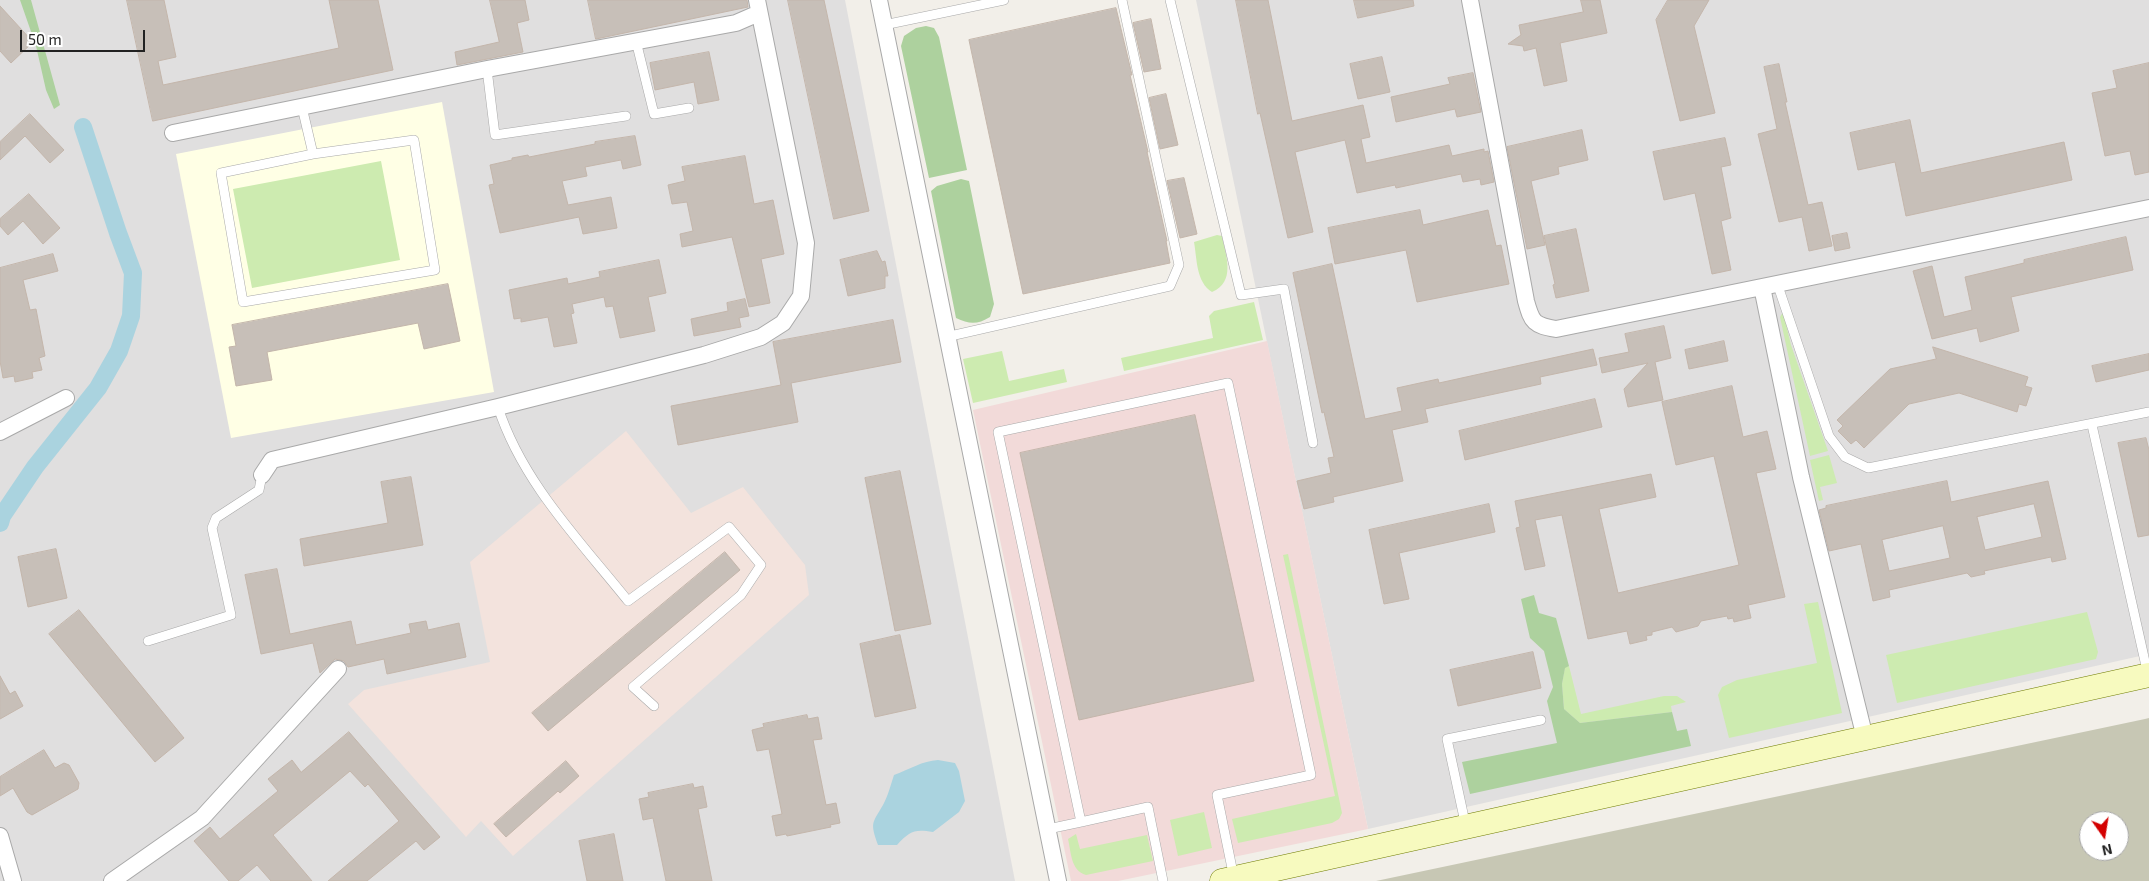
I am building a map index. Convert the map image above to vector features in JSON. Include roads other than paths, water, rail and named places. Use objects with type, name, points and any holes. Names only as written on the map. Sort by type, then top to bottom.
[{"type":"main road","points":[[1228,880],[2149,675]]},
{"type":"street","points":[[879,0],[1058,881]]},
{"type":"street","points":[[1470,0],[1526,301],[1530,316],[1539,326],[1556,329],[2149,208]]},
{"type":"street","points":[[173,133],[487,69],[736,23],[758,6],[806,243],[801,296],[783,323],[761,337],[704,355],[498,408],[272,460],[262,474]]},
{"type":"street","points":[[1769,285],[1801,477],[1865,738]]},
{"type":"street","points":[[0,432],[66,398]]},
{"type":"street","points":[[112,881],[202,818],[338,669]]},
{"type":"street","points":[[0,836],[13,881]]},
{"type":"lane","points":[[884,25],[1004,0]]},
{"type":"lane","points":[[946,337],[1170,286],[1179,265],[1122,0]]},
{"type":"lane","points":[[1170,0],[1241,295],[1284,288],[1313,443]]},
{"type":"lane","points":[[636,41],[654,114],[689,108]]},
{"type":"lane","points":[[487,69],[496,135],[626,116]]},
{"type":"lane","points":[[302,107],[313,154]]},
{"type":"lane","points":[[414,140],[435,270],[243,302],[221,173],[313,154],[414,140]]},
{"type":"lane","points":[[1769,285],[1829,436],[1845,457],[1868,468],[2149,412]]},
{"type":"lane","points":[[1081,822],[998,432],[1228,384],[1311,775],[1216,795],[1228,880]]},
{"type":"lane","points":[[498,408],[507,434],[546,499],[628,601],[729,527],[761,565],[741,595],[633,687],[654,706]]},
{"type":"lane","points":[[2092,424],[2149,675]]},
{"type":"lane","points":[[148,641],[231,615],[212,528],[216,518],[259,490],[262,474]]},
{"type":"lane","points":[[1466,827],[1446,739],[1541,720]]},
{"type":"lane","points":[[1048,829],[1148,807],[1164,881]]},
{"type":"water","points":[[938,760],[955,763],[959,771],[965,801],[959,812],[933,832],[917,831],[909,834],[897,845],[878,845],[873,824],[886,798],[894,775],[921,764]]},
{"type":"waterway","points":[[0,523],[2,516],[35,467],[98,388],[119,351],[131,316],[133,273],[83,127]]}]
